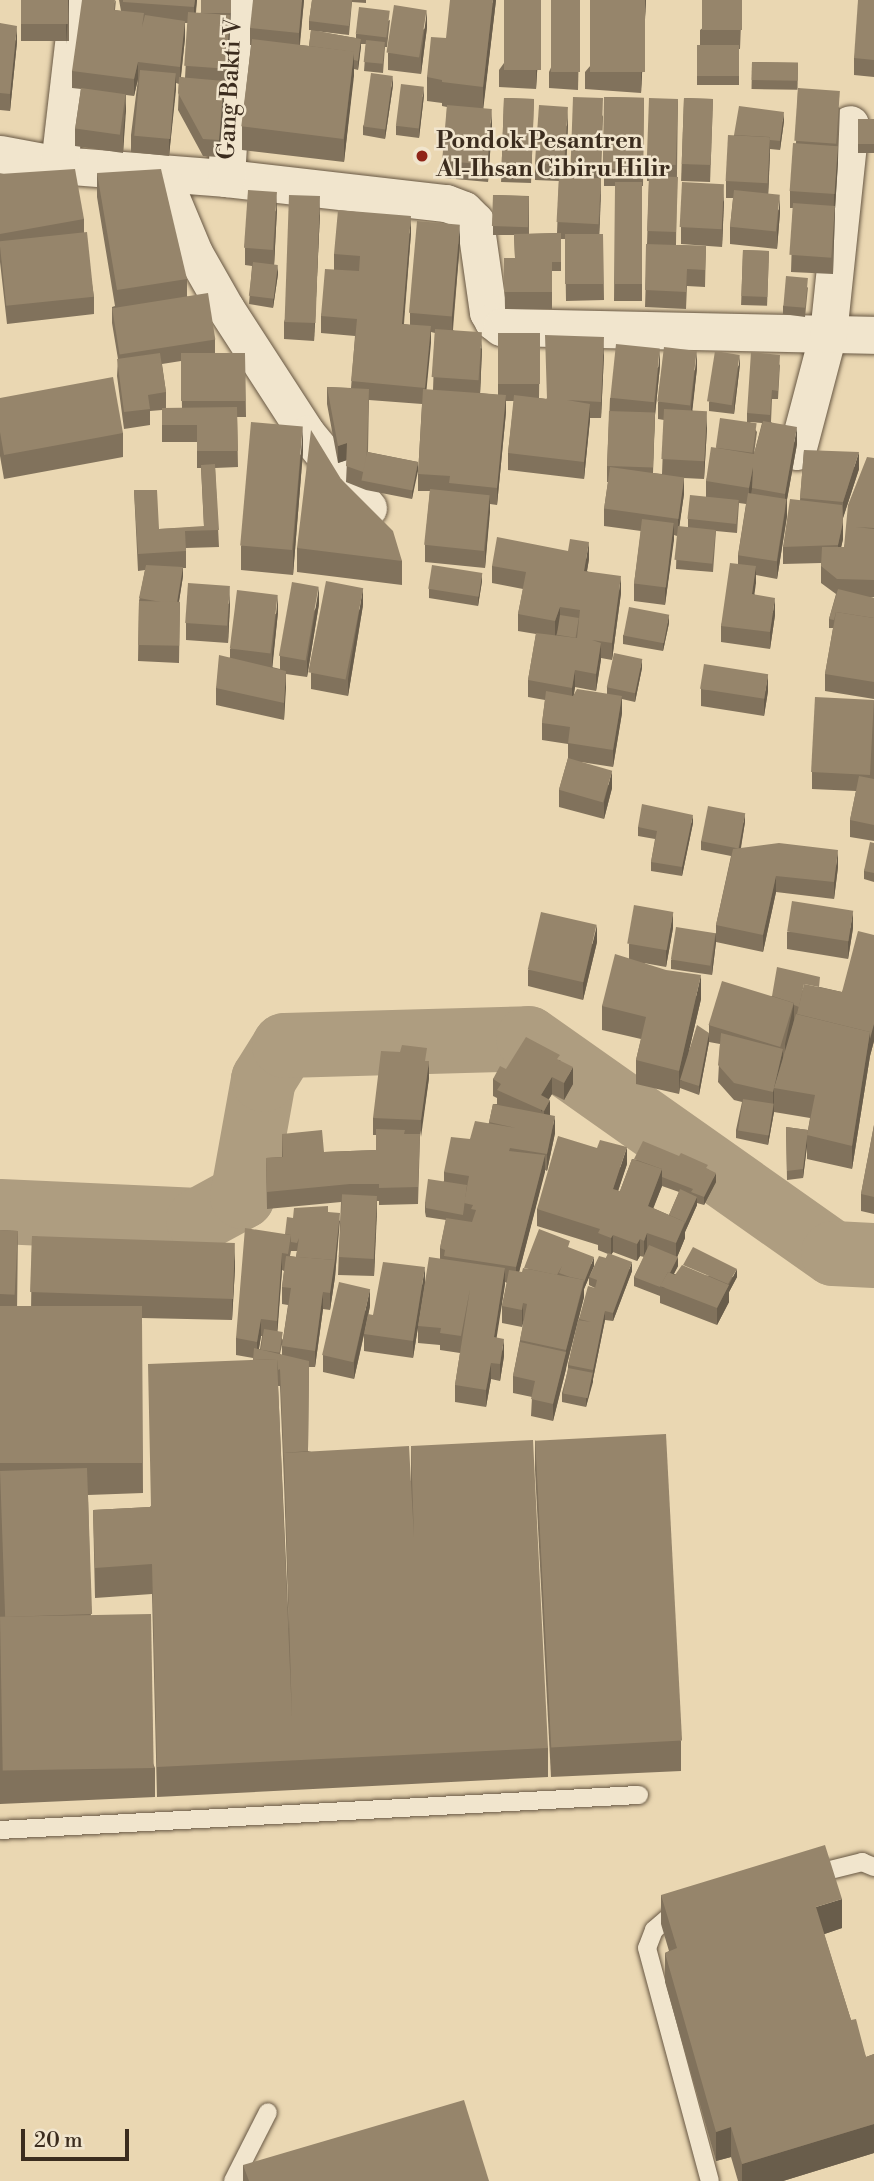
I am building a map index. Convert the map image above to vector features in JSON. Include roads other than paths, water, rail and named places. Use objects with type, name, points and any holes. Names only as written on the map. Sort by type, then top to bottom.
[{"type":"street","points":[[59,165],[78,0]]},
{"type":"street","name":"Gang Bakti V","points":[[226,178],[237,0]]},
{"type":"street","points":[[797,451],[828,334],[850,124]]},
{"type":"street","points":[[0,154],[59,165],[226,178],[446,203],[464,209],[475,221],[488,312],[493,321],[501,327],[874,335]]},
{"type":"street","points":[[160,174],[194,253],[226,309],[307,434],[368,508]]},
{"type":"lane","points":[[0,1830],[639,1795]]},
{"type":"lane","points":[[787,1880],[862,1862],[874,1867]]},
{"type":"lane","points":[[691,1909],[669,1917],[654,1930],[647,1948],[710,2181]]},
{"type":"lane","points":[[233,2181],[268,2112]]},
{"type":"waterway","points":[[0,1211],[198,1220],[242,1196],[263,1079],[284,1045],[528,1038],[833,1253],[874,1255]]},
{"type":"place","name":"Pondok Pesantren Al-Ihsan Cibiru Hilir","points":[[422,156]]}]
